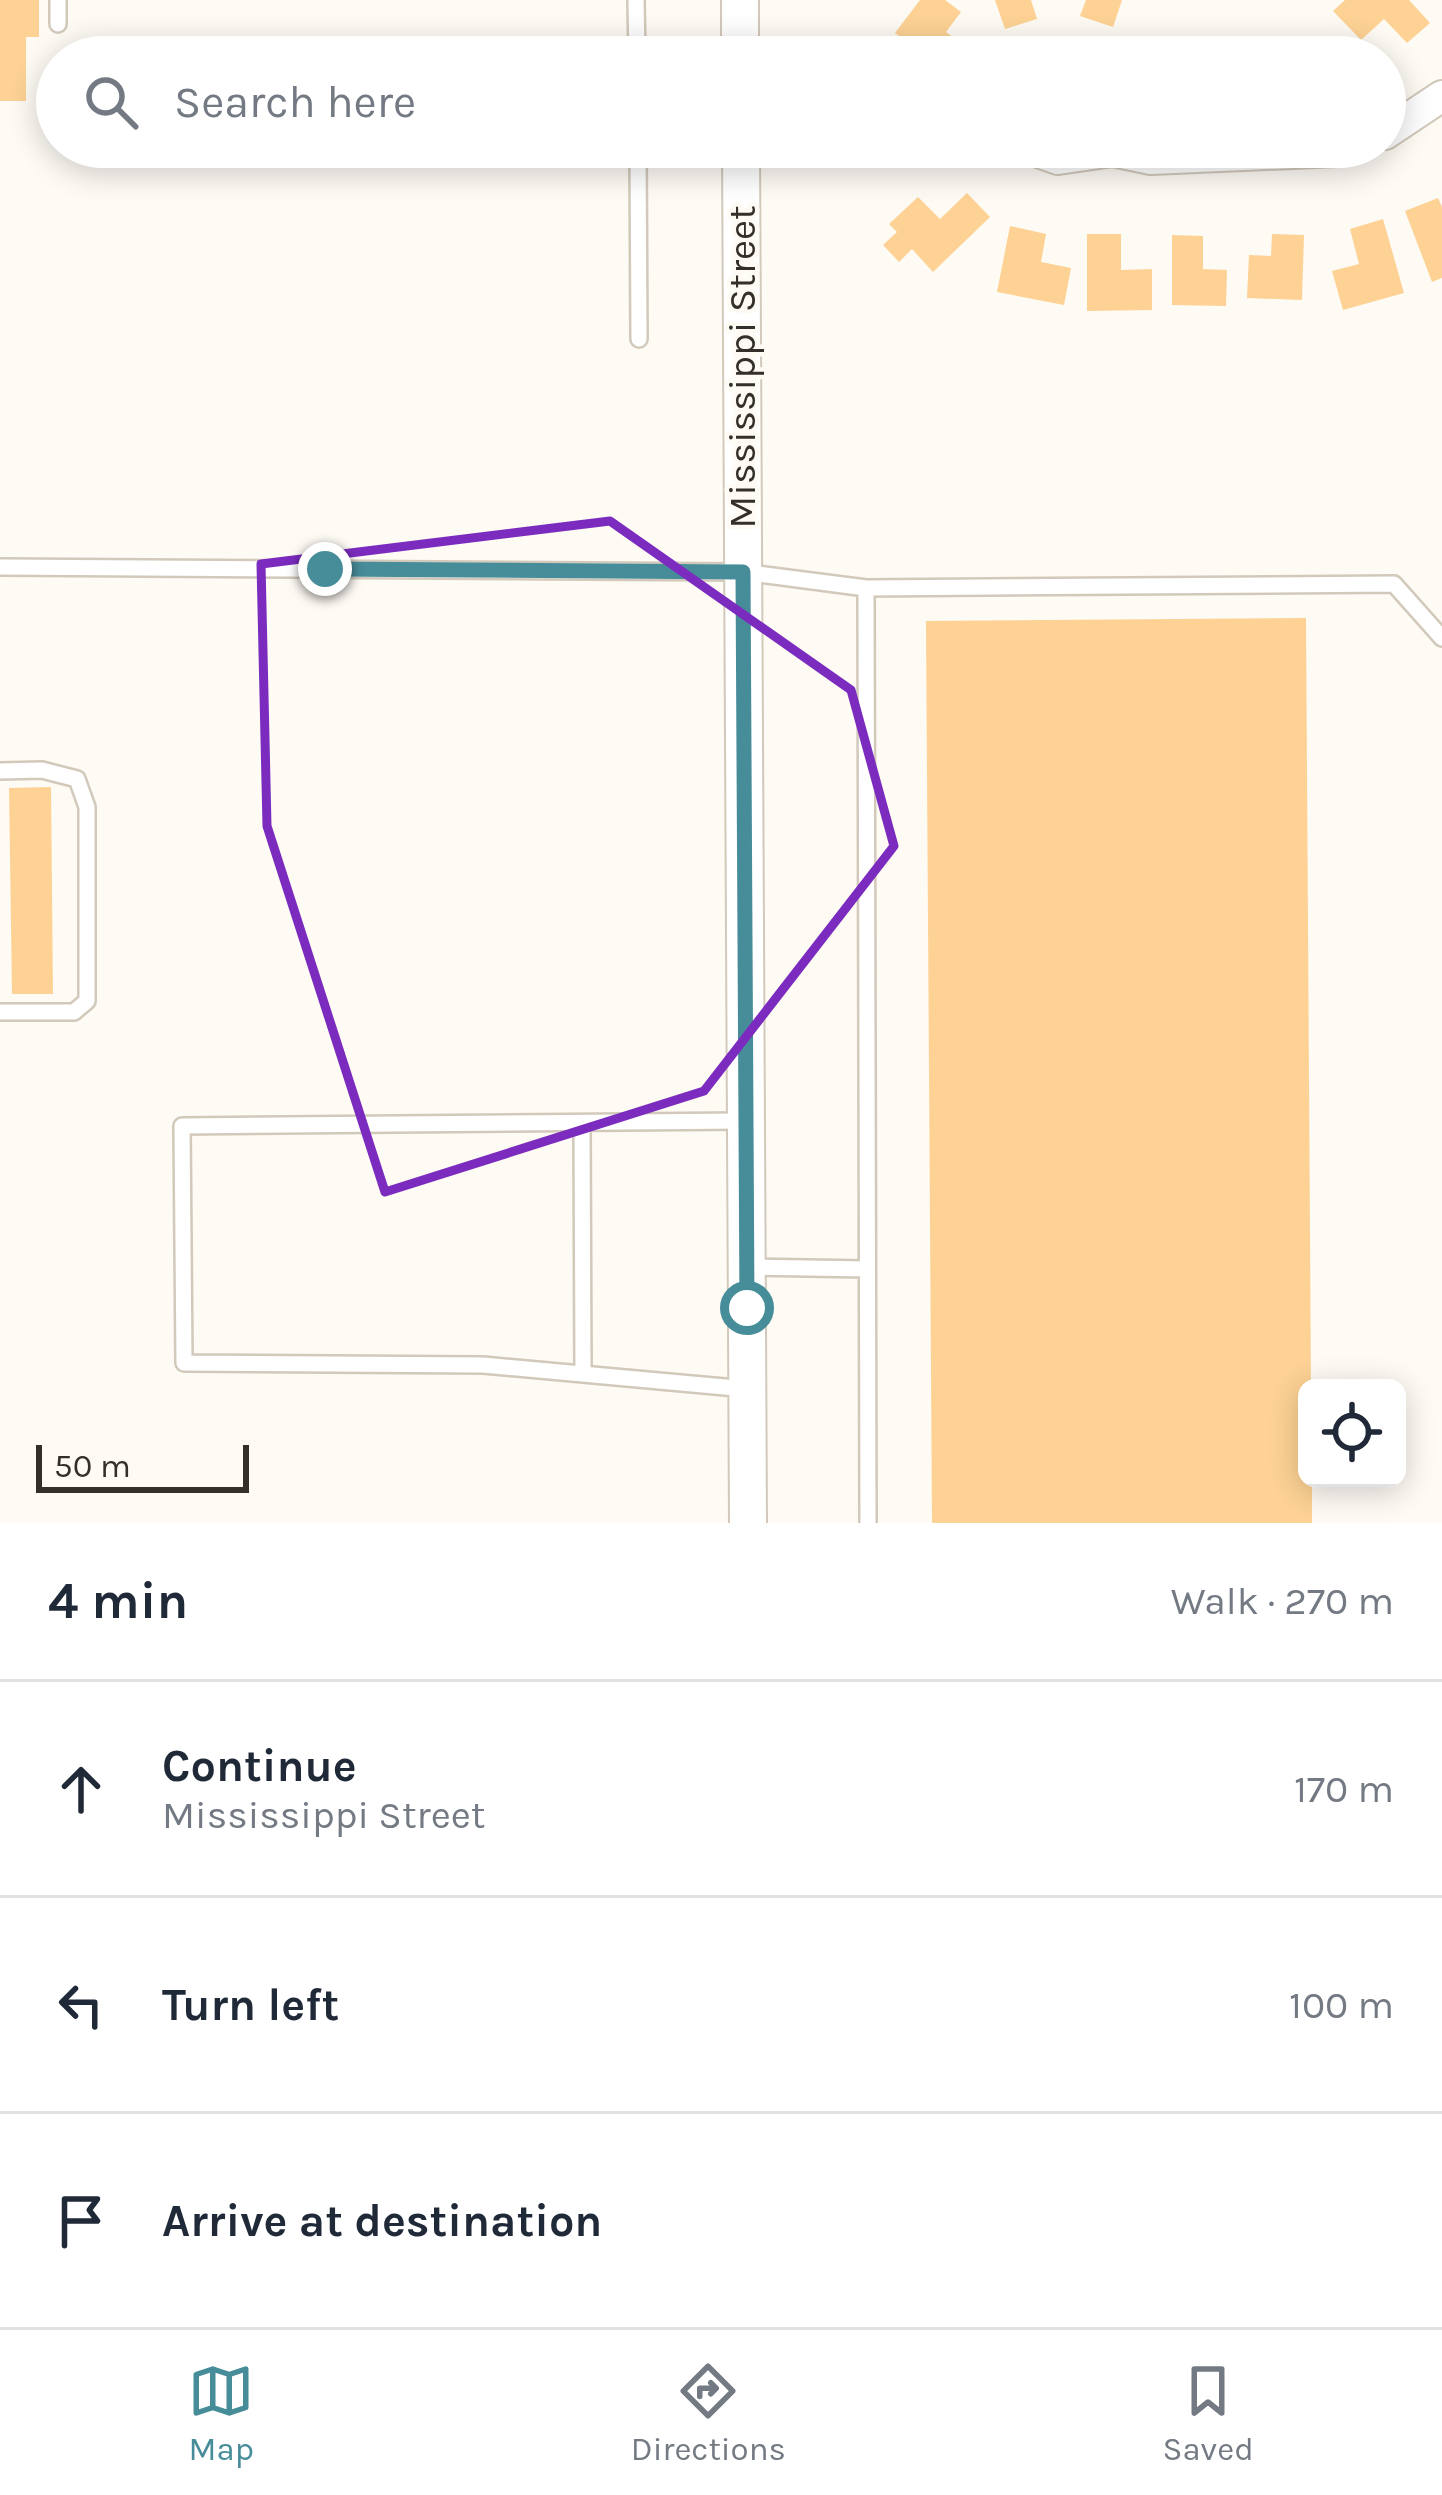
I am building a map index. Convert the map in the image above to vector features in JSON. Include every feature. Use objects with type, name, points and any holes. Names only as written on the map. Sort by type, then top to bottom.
[{"type":"street","points":[[740,0],[740,36]]},
{"type":"street","points":[[1406,120],[1442,97]]},
{"type":"street","name":"Mississippi Street","points":[[741,168],[748,1523]]},
{"type":"lane","points":[[58,0],[58,24]]},
{"type":"lane","points":[[636,0],[637,36]]},
{"type":"lane","points":[[638,168],[639,339]]},
{"type":"lane","points":[[0,567],[743,572],[866,588],[1394,584],[1442,638]]},
{"type":"lane","points":[[866,588],[868,1523]]},
{"type":"lane","points":[[0,771],[42,770],[77,779],[87,807],[87,1001],[74,1012],[0,1012]]},
{"type":"lane","points":[[746,1121],[182,1126],[184,1363],[483,1366],[748,1389]]},
{"type":"lane","points":[[582,1124],[583,1372]]},
{"type":"lane","points":[[747,1267],[867,1269]]},
{"type":"highlighted area","points":[[610,521],[851,690],[894,846],[704,1091],[385,1192],[267,826],[261,564]]},
{"type":"building","points":[[0,0],[39,0],[39,36],[26,37],[26,101],[0,101]]},
{"type":"building","points":[[920,0],[945,0],[961,12],[946,32],[952,36],[895,33]]},
{"type":"building","points":[[995,0],[1031,0],[1037,19],[1005,29]]},
{"type":"building","points":[[1086,0],[1122,0],[1113,27],[1080,16]]},
{"type":"building","points":[[1345,0],[1409,0],[1430,23],[1407,43],[1406,36],[1384,19],[1365,36],[1357,36],[1333,11]]},
{"type":"building","points":[[967,193],[990,217],[933,272],[912,249],[899,262],[883,245],[897,232],[889,224],[918,197],[940,219]]},
{"type":"building","points":[[1438,198],[1442,278],[1432,282],[1405,211]]},
{"type":"building","points":[[1383,219],[1404,293],[1343,310],[1332,271],[1359,264],[1350,229]]},
{"type":"building","points":[[1010,226],[1046,234],[1041,262],[1071,268],[1064,305],[997,292]]},
{"type":"building","points":[[1087,234],[1121,234],[1121,270],[1152,269],[1152,310],[1087,311]]},
{"type":"building","points":[[1272,234],[1304,235],[1302,300],[1247,298],[1249,255],[1271,256]]},
{"type":"building","points":[[1172,235],[1203,236],[1203,269],[1227,270],[1226,306],[1172,305]]},
{"type":"building","points":[[1306,618],[1311,1379],[1298,1379],[1298,1487],[1312,1487],[1312,1523],[932,1523],[926,621]]},
{"type":"building","points":[[51,787],[53,994],[12,994],[9,788]]},
{"type":"route","points":[[325,569],[743,572],[747,1308]]}]
